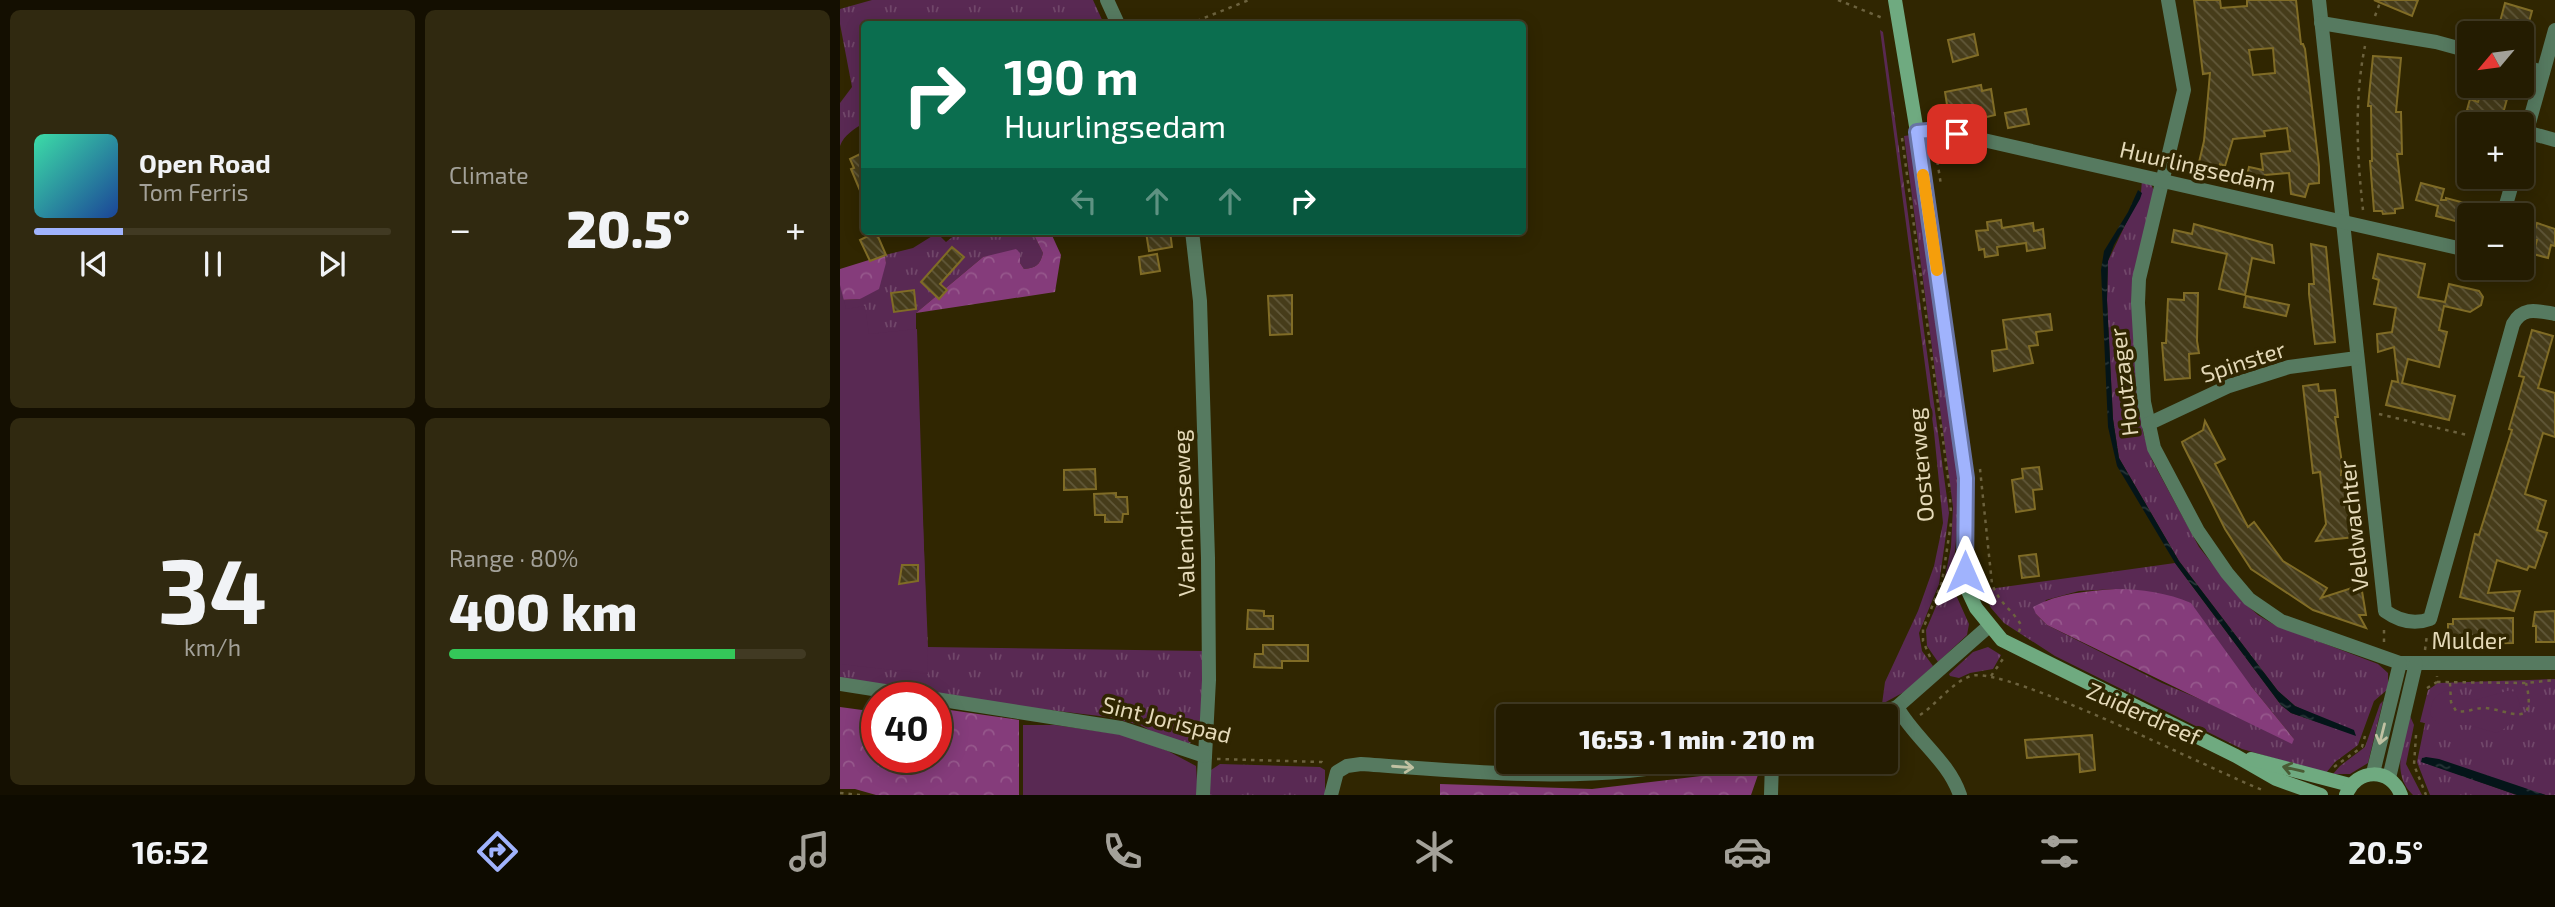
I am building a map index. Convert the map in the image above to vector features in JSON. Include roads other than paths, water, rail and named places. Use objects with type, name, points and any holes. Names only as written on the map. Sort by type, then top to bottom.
[{"type":"street","points":[[1107,0],[1117,21]]},
{"type":"street","name":"Oosterweg","points":[[1895,0],[1917,132],[1966,478],[1965,572],[1968,591],[1989,626]]},
{"type":"street","name":"Houtzager","points":[[2168,0],[2184,90],[2139,279],[2138,303],[2144,402],[2154,449],[2198,531],[2249,600],[2281,621],[2385,659],[2400,663],[2425,663]]},
{"type":"street","name":"Veldwachter","points":[[2319,0],[2385,611],[2393,617],[2417,623],[2430,619],[2513,324],[2518,316],[2533,310],[2555,314]]},
{"type":"street","points":[[2322,23],[2457,48]]},
{"type":"street","points":[[2532,112],[2555,30]]},
{"type":"street","points":[[2534,69],[2543,72]]},
{"type":"street","name":"Huurlingsedam","points":[[1917,132],[1957,134],[2457,248]]},
{"type":"street","points":[[2534,134],[2555,140]]},
{"type":"street","name":"Valendrieseweg","points":[[1192,235],[1200,301],[1208,558],[1209,680],[1203,795]]},
{"type":"street","name":"Spinster","points":[[2148,424],[2197,399],[2289,367],[2357,358]]},
{"type":"street","points":[[1898,706],[1989,626]]},
{"type":"street","name":"Zuiderdreef","points":[[1989,626],[2002,640],[2034,657],[2236,756],[2276,779],[2321,795]]},
{"type":"street","name":"Mulder","points":[[2373,773],[2400,663]]},
{"type":"street","name":"Mulder","points":[[2389,778],[2425,663],[2555,663]]},
{"type":"street","name":"Sint Jorispad","points":[[840,684],[1121,727],[1205,756]]},
{"type":"street","points":[[1898,709],[1907,724],[1944,766],[1960,795]]},
{"type":"street","name":"Zuiderdreef","points":[[2236,756],[2305,772],[2348,790]]},
{"type":"street","points":[[1331,795],[1337,772],[1347,766],[1361,764],[1496,771]]},
{"type":"street","points":[[2348,790],[2356,779],[2373,773],[2389,778],[2396,784],[2401,795]]},
{"type":"street","points":[[1771,795],[1772,774]]},
{"type":"water","points":[[2138,190],[2142,193],[2140,199],[2108,261],[2107,300],[2113,419],[2119,458],[2179,561],[2278,691],[2295,706],[2354,730],[2356,736],[2291,713],[2281,705],[2175,563],[2117,466],[2108,427],[2101,270],[2104,251]]},
{"type":"water","points":[[2426,757],[2546,795],[2517,795],[2421,762],[2422,758]]}]
